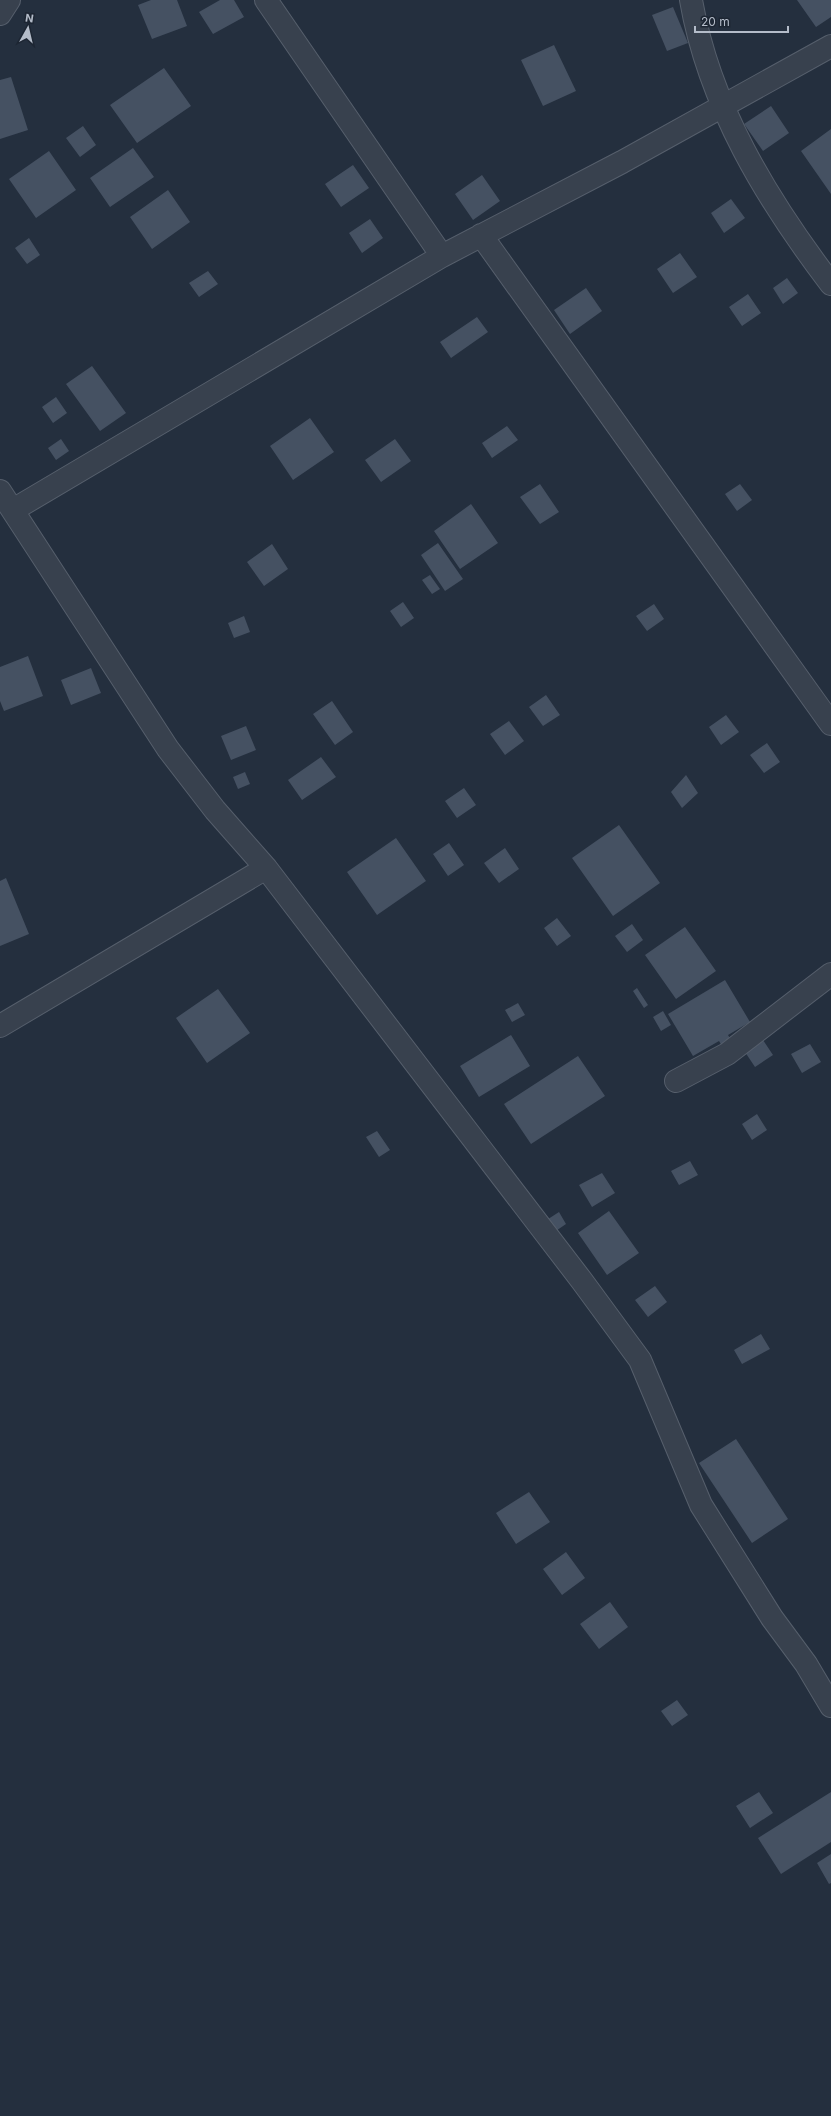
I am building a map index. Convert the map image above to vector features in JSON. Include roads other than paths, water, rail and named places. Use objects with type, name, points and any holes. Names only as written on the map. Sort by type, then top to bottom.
[{"type":"street","points":[[0,14],[9,0]]},
{"type":"street","points":[[266,0],[442,256]]},
{"type":"street","points":[[691,0],[695,26],[722,107],[753,166],[796,235],[831,284]]},
{"type":"street","points":[[13,510],[442,256],[722,107],[831,46]]},
{"type":"street","points":[[481,235],[831,724]]},
{"type":"street","points":[[0,491],[168,749],[215,810],[266,868],[582,1281],[640,1360],[701,1504],[772,1618],[806,1664],[831,1706]]},
{"type":"street","points":[[0,1026],[266,868]]},
{"type":"street","points":[[676,1081],[727,1054],[831,974]]}]
